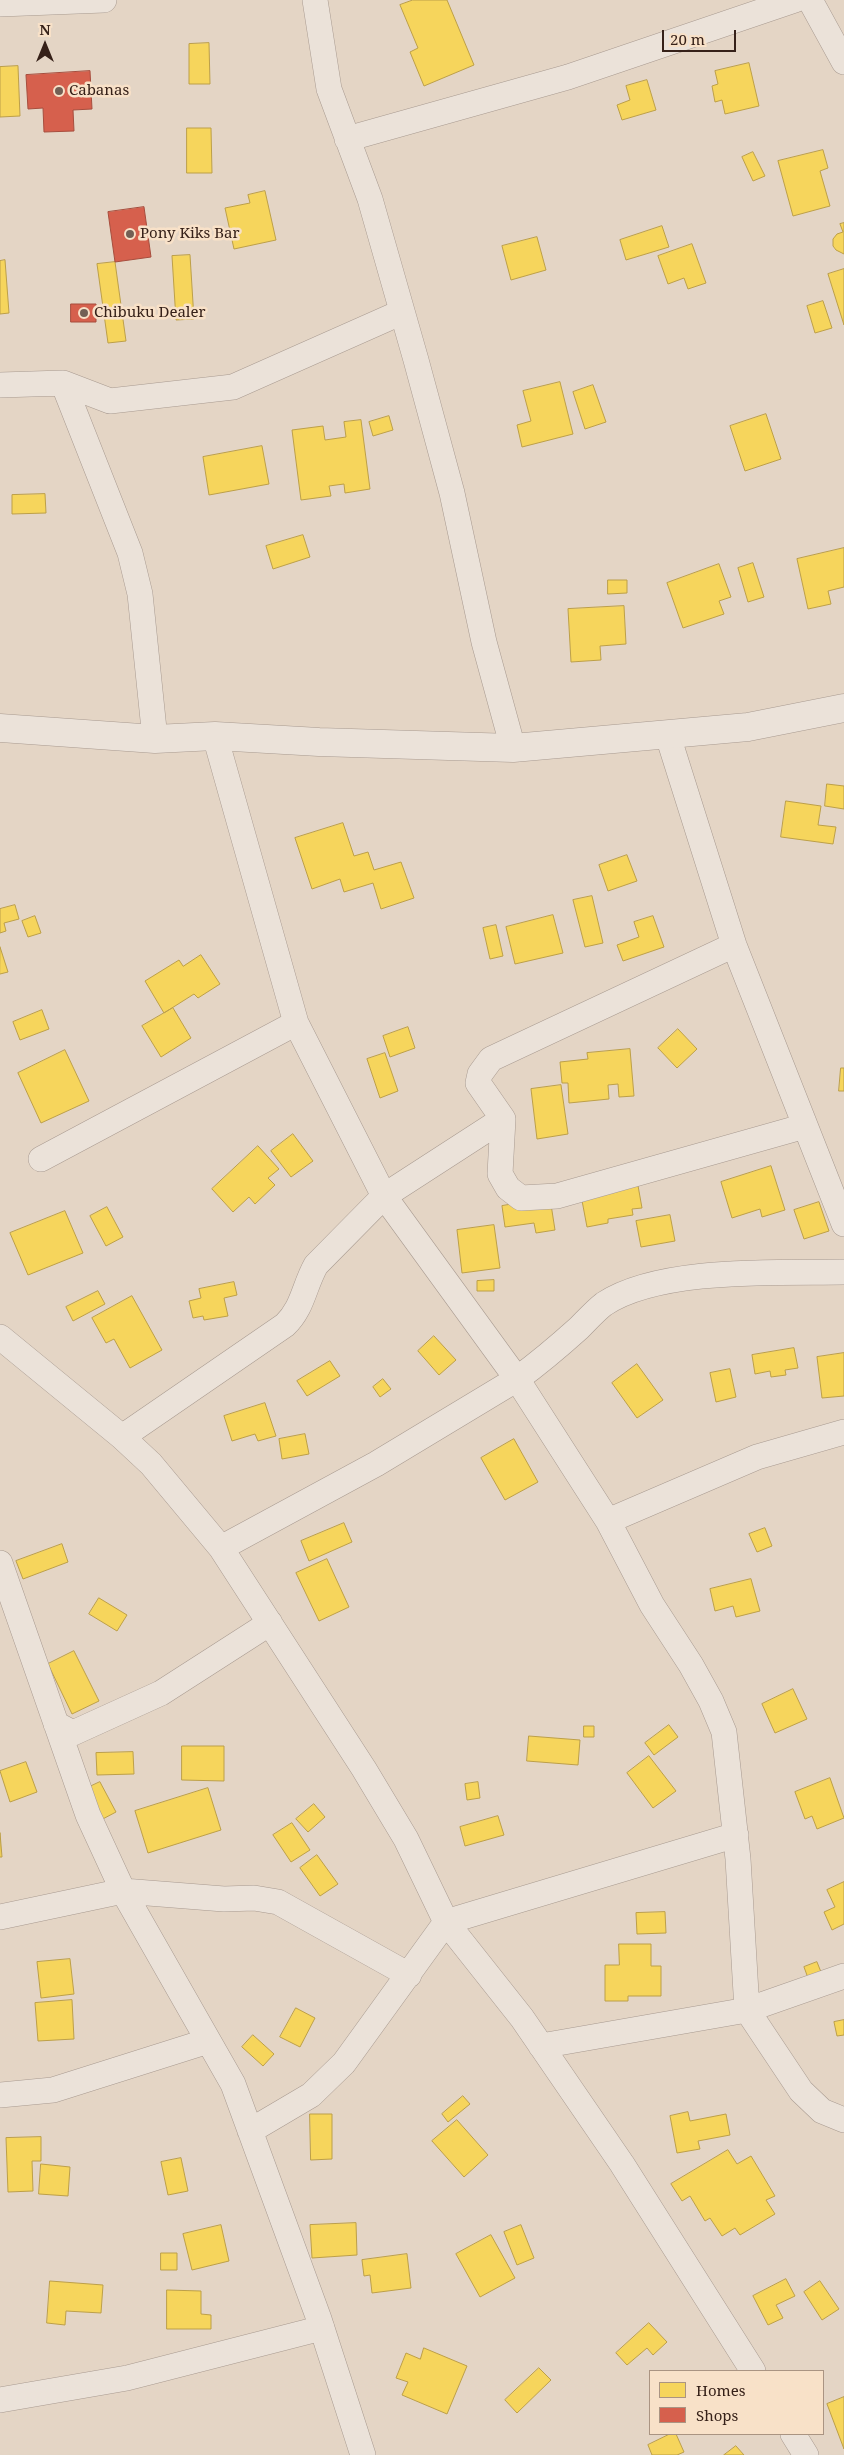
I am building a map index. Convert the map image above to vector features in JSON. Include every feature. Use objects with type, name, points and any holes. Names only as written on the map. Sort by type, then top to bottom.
[{"type":"street","points":[[0,4],[104,0]]},
{"type":"street","points":[[315,0],[329,89],[370,199],[402,312],[452,494],[484,642],[513,748]]},
{"type":"street","points":[[347,139],[568,77],[795,0]]},
{"type":"street","points":[[810,0],[844,62]]},
{"type":"street","points":[[0,385],[63,383],[110,401],[233,387],[402,312]]},
{"type":"street","points":[[63,383],[130,552],[140,594],[155,739]]},
{"type":"street","points":[[0,728],[155,739],[215,736],[319,742],[513,748],[668,736],[696,730],[748,727],[844,708]]},
{"type":"street","points":[[215,736],[296,1023],[384,1196],[518,1379],[608,1521],[652,1605],[707,1694],[724,1732],[736,1835],[747,2010],[801,2092],[822,2111],[844,2120]]},
{"type":"street","points":[[668,736],[734,945],[805,1126],[836,1183],[844,1224]]},
{"type":"street","points":[[734,945],[491,1060],[480,1074],[478,1083],[503,1119],[500,1174],[508,1188],[521,1198],[557,1196],[805,1126]]},
{"type":"street","points":[[41,1159],[296,1023]]},
{"type":"street","points":[[122,1436],[285,1325],[295,1315],[304,1299],[308,1279],[316,1265],[384,1196],[503,1119]]},
{"type":"street","points":[[221,1548],[376,1464],[518,1379],[538,1364],[605,1304],[639,1289],[679,1279],[736,1273],[844,1272]]},
{"type":"street","points":[[0,1337],[122,1436],[151,1464],[221,1548],[364,1768],[402,1832],[446,1922],[541,2046],[622,2164],[752,2370]]},
{"type":"street","points":[[608,1521],[757,1458],[844,1432]]},
{"type":"street","points":[[0,1563],[88,1815],[123,1891],[233,2084],[322,2328],[364,2455]]},
{"type":"street","points":[[56,1724],[73,1733],[161,1693],[270,1623]]},
{"type":"street","points":[[250,2131],[311,2095],[344,2063],[446,1922],[736,1835]]},
{"type":"street","points":[[0,1917],[123,1891],[224,1899],[254,1898],[278,1902],[409,1975]]},
{"type":"street","points":[[541,2046],[747,2010],[844,1976]]},
{"type":"street","points":[[0,2095],[53,2090],[208,2042]]},
{"type":"street","points":[[0,2400],[127,2378],[322,2328]]},
{"type":"street","points":[[794,2435],[806,2455]]},
{"type":"building: Homes","points":[[413,0],[447,0],[474,65],[424,86],[410,52],[418,48],[400,5]]},
{"type":"building: Homes","points":[[209,43],[210,84],[189,84],[189,44]]},
{"type":"building: Homes","points":[[749,63],[759,106],[725,114],[722,100],[715,102],[712,86],[718,84],[715,71]]},
{"type":"building: Homes","points":[[18,66],[20,116],[0,117],[0,67]]},
{"type":"building: Homes","points":[[647,80],[656,110],[622,120],[617,105],[630,100],[626,86]]},
{"type":"building: Homes","points":[[187,128],[211,128],[212,173],[187,173]]},
{"type":"building: Homes","points":[[823,150],[828,168],[820,171],[830,206],[793,216],[778,161]]},
{"type":"building: Homes","points":[[753,152],[765,176],[753,181],[742,157]]},
{"type":"building: Homes","points":[[265,191],[276,240],[234,249],[225,208],[250,203],[248,195]]},
{"type":"building: Homes","points":[[844,223],[844,254],[833,246],[833,239],[837,234],[843,232],[840,224]]},
{"type":"building: Homes","points":[[662,226],[669,247],[626,260],[620,240]]},
{"type":"building: Homes","points":[[537,237],[546,270],[511,280],[502,246]]},
{"type":"building: Homes","points":[[692,244],[706,283],[688,289],[684,278],[668,284],[658,256]]},
{"type":"building: Homes","points":[[190,255],[194,319],[176,320],[172,256]]},
{"type":"building: Homes","points":[[5,260],[9,313],[0,314],[0,261]]},
{"type":"building: Homes","points":[[115,262],[126,341],[108,343],[97,264]]},
{"type":"building: Homes","points":[[844,269],[844,325],[828,274]]},
{"type":"building: Homes","points":[[823,301],[832,328],[815,333],[807,306]]},
{"type":"building: Homes","points":[[560,382],[573,434],[522,447],[517,425],[531,421],[523,391]]},
{"type":"building: Homes","points":[[593,385],[606,422],[585,429],[573,392]]},
{"type":"building: Homes","points":[[766,414],[781,459],[745,471],[730,426]]},
{"type":"building: Homes","points":[[389,416],[393,430],[373,436],[369,422]]},
{"type":"building: Homes","points":[[361,420],[370,489],[345,493],[344,484],[329,486],[331,496],[301,500],[292,430],[323,426],[325,440],[346,437],[344,422]]},
{"type":"building: Homes","points":[[262,446],[269,484],[209,495],[203,457]]},
{"type":"building: Homes","points":[[45,494],[46,513],[12,514],[12,495]]},
{"type":"building: Homes","points":[[303,535],[310,557],[273,569],[266,546]]},
{"type":"building: Homes","points":[[844,548],[844,587],[828,591],[831,604],[808,609],[797,559]]},
{"type":"building: Homes","points":[[753,563],[764,597],[748,602],[738,568]]},
{"type":"building: Homes","points":[[719,564],[731,597],[719,601],[724,614],[683,628],[667,583]]},
{"type":"building: Homes","points":[[608,580],[627,580],[627,593],[608,594]]},
{"type":"building: Homes","points":[[624,606],[626,644],[600,646],[601,660],[571,662],[568,609]]},
{"type":"building: Homes","points":[[827,784],[844,786],[844,809],[825,806]]},
{"type":"building: Homes","points":[[786,801],[821,806],[818,825],[836,827],[833,844],[781,837]]},
{"type":"building: Homes","points":[[343,823],[354,856],[368,852],[374,870],[401,862],[414,898],[381,909],[373,883],[344,892],[340,879],[312,889],[295,838]]},
{"type":"building: Homes","points":[[627,855],[637,881],[608,891],[599,865]]},
{"type":"building: Homes","points":[[592,896],[603,943],[585,947],[573,900]]},
{"type":"building: Homes","points":[[15,905],[19,919],[4,923],[6,931],[0,933],[0,909]]},
{"type":"building: Homes","points":[[553,915],[563,953],[515,964],[506,927]]},
{"type":"building: Homes","points":[[35,916],[41,933],[28,937],[22,921]]},
{"type":"building: Homes","points":[[653,916],[664,947],[623,961],[617,945],[639,937],[634,922]]},
{"type":"building: Homes","points":[[496,925],[503,956],[490,959],[483,928]]},
{"type":"building: Homes","points":[[0,947],[8,972],[0,974]]},
{"type":"building: Homes","points":[[201,955],[220,984],[198,998],[194,994],[164,1013],[145,981],[179,960],[183,966]]},
{"type":"building: Homes","points":[[173,1008],[191,1038],[161,1057],[142,1026]]},
{"type":"building: Homes","points":[[42,1010],[49,1029],[20,1040],[13,1022]]},
{"type":"building: Homes","points":[[408,1027],[415,1048],[390,1057],[383,1036]]},
{"type":"building: Homes","points":[[678,1029],[697,1049],[677,1068],[658,1048]]},
{"type":"building: Homes","points":[[630,1049],[634,1096],[619,1097],[618,1084],[608,1085],[609,1099],[569,1103],[568,1083],[562,1083],[560,1062],[588,1059],[587,1053]]},
{"type":"building: Homes","points":[[65,1050],[89,1101],[41,1123],[18,1073]]},
{"type":"building: Homes","points":[[385,1053],[398,1091],[380,1098],[367,1059]]},
{"type":"building: Homes","points":[[841,1068],[844,1068],[844,1091],[839,1091]]},
{"type":"building: Homes","points":[[561,1085],[568,1134],[537,1139],[531,1089]]},
{"type":"building: Homes","points":[[293,1134],[313,1161],[291,1177],[271,1151]]},
{"type":"building: Homes","points":[[258,1146],[279,1169],[268,1178],[275,1185],[255,1204],[249,1197],[233,1212],[212,1189]]},
{"type":"building: Homes","points":[[771,1166],[785,1210],[762,1217],[760,1209],[732,1218],[721,1182]]},
{"type":"building: Homes","points":[[637,1180],[642,1208],[632,1209],[633,1215],[608,1219],[608,1223],[587,1227],[580,1190]]},
{"type":"building: Homes","points":[[550,1198],[555,1230],[536,1233],[534,1223],[505,1227],[502,1206]]},
{"type":"building: Homes","points":[[819,1202],[829,1231],[804,1239],[794,1210]]},
{"type":"building: Homes","points":[[107,1207],[123,1237],[106,1246],[90,1216]]},
{"type":"building: Homes","points":[[65,1211],[83,1253],[28,1275],[10,1233]]},
{"type":"building: Homes","points":[[670,1215],[675,1241],[641,1247],[636,1221]]},
{"type":"building: Homes","points":[[494,1225],[500,1268],[462,1273],[457,1230]]},
{"type":"building: Homes","points":[[494,1280],[494,1291],[477,1291],[477,1281]]},
{"type":"building: Homes","points":[[234,1282],[237,1295],[224,1298],[228,1316],[204,1320],[203,1316],[193,1318],[189,1301],[201,1298],[199,1289]]},
{"type":"building: Homes","points":[[98,1291],[105,1304],[73,1321],[66,1307]]},
{"type":"building: Homes","points":[[132,1296],[162,1350],[130,1368],[114,1339],[106,1343],[92,1318]]},
{"type":"building: Homes","points":[[434,1336],[456,1360],[439,1375],[418,1351]]},
{"type":"building: Homes","points":[[794,1348],[798,1368],[785,1370],[786,1375],[771,1377],[770,1371],[755,1374],[752,1355]]},
{"type":"building: Homes","points":[[844,1353],[844,1396],[822,1398],[817,1357]]},
{"type":"building: Homes","points":[[330,1361],[340,1376],[307,1396],[297,1381]]},
{"type":"building: Homes","points":[[637,1364],[663,1400],[637,1418],[612,1383]]},
{"type":"building: Homes","points":[[730,1369],[736,1397],[716,1402],[710,1373]]},
{"type":"building: Homes","points":[[383,1379],[391,1389],[380,1397],[373,1387]]},
{"type":"building: Homes","points":[[265,1403],[276,1436],[258,1441],[255,1434],[232,1441],[224,1416]]},
{"type":"building: Homes","points":[[305,1434],[309,1454],[282,1459],[279,1439]]},
{"type":"building: Homes","points":[[514,1439],[538,1482],[505,1500],[481,1458]]},
{"type":"building: Homes","points":[[344,1523],[352,1542],[309,1561],[301,1541]]},
{"type":"building: Homes","points":[[765,1528],[772,1546],[757,1552],[749,1534]]},
{"type":"building: Homes","points":[[62,1544],[68,1562],[23,1579],[16,1561]]},
{"type":"building: Homes","points":[[327,1559],[349,1607],[319,1621],[296,1573]]},
{"type":"building: Homes","points":[[751,1579],[760,1611],[736,1617],[733,1606],[715,1611],[710,1589]]},
{"type":"building: Homes","points":[[99,1598],[127,1615],[117,1631],[89,1614]]},
{"type":"building: Homes","points":[[74,1651],[99,1701],[72,1714],[48,1664]]},
{"type":"building: Homes","points":[[793,1689],[807,1719],[775,1733],[762,1704]]},
{"type":"building: Homes","points":[[669,1725],[678,1737],[654,1755],[645,1743]]},
{"type":"building: Homes","points":[[584,1726],[594,1726],[594,1737],[584,1737]]},
{"type":"building: Homes","points":[[529,1736],[580,1740],[578,1765],[527,1761]]},
{"type":"building: Homes","points":[[182,1746],[224,1746],[224,1781],[182,1780]]},
{"type":"building: Homes","points":[[133,1752],[134,1774],[97,1775],[96,1753]]},
{"type":"building: Homes","points":[[649,1756],[676,1791],[653,1808],[627,1773]]},
{"type":"building: Homes","points":[[26,1762],[37,1792],[10,1802],[0,1771]]},
{"type":"building: Homes","points":[[830,1778],[844,1818],[817,1829],[812,1816],[805,1819],[795,1792]]},
{"type":"building: Homes","points":[[100,1782],[116,1812],[99,1821],[83,1790]]},
{"type":"building: Homes","points":[[478,1782],[480,1798],[467,1800],[465,1784]]},
{"type":"building: Homes","points":[[208,1788],[221,1830],[148,1853],[135,1811]]},
{"type":"building: Homes","points":[[314,1804],[325,1817],[308,1832],[296,1819]]},
{"type":"building: Homes","points":[[498,1816],[504,1835],[465,1846],[460,1827]]},
{"type":"building: Homes","points":[[292,1823],[310,1850],[291,1862],[273,1835]]},
{"type":"building: Homes","points":[[0,1833],[2,1857],[0,1857]]},
{"type":"building: Homes","points":[[317,1855],[338,1884],[320,1896],[300,1868]]},
{"type":"building: Homes","points":[[844,1882],[844,1924],[832,1930],[824,1912],[835,1907],[827,1890]]},
{"type":"building: Homes","points":[[665,1912],[666,1933],[637,1934],[636,1913]]},
{"type":"building: Homes","points":[[619,1944],[651,1944],[651,1966],[661,1966],[661,1996],[628,1996],[628,2001],[605,2001],[605,1965],[619,1965]]},
{"type":"building: Homes","points":[[70,1959],[74,1994],[41,1998],[37,1962]]},
{"type":"building: Homes","points":[[817,1962],[821,1972],[808,1978],[804,1967]]},
{"type":"building: Homes","points":[[72,2000],[74,2039],[38,2041],[35,2003]]},
{"type":"building: Homes","points":[[296,2008],[315,2018],[300,2047],[280,2037]]},
{"type":"building: Homes","points":[[844,2020],[844,2035],[837,2036],[834,2022]]},
{"type":"building: Homes","points":[[253,2035],[274,2054],[263,2066],[242,2047]]},
{"type":"building: Homes","points":[[463,2096],[470,2104],[448,2122],[442,2114]]},
{"type":"building: Homes","points":[[688,2112],[690,2121],[726,2114],[730,2135],[698,2141],[700,2149],[677,2153],[670,2116]]},
{"type":"building: Homes","points":[[310,2114],[332,2114],[332,2159],[311,2160]]},
{"type":"building: Homes","points":[[457,2120],[488,2155],[464,2177],[432,2141]]},
{"type":"building: Homes","points":[[41,2137],[41,2161],[32,2161],[33,2191],[8,2192],[6,2138]]},
{"type":"building: Homes","points":[[728,2150],[737,2164],[751,2156],[775,2196],[766,2200],[775,2214],[740,2235],[735,2228],[722,2236],[710,2218],[705,2221],[690,2196],[682,2201],[671,2184]]},
{"type":"building: Homes","points":[[181,2158],[188,2191],[168,2195],[161,2162]]},
{"type":"building: Homes","points":[[41,2164],[70,2167],[68,2196],[39,2194]]},
{"type":"building: Homes","points":[[356,2223],[357,2255],[312,2258],[310,2225]]},
{"type":"building: Homes","points":[[221,2225],[229,2261],[192,2270],[183,2234]]},
{"type":"building: Homes","points":[[521,2225],[534,2258],[517,2265],[504,2232]]},
{"type":"building: Homes","points":[[491,2235],[515,2278],[480,2297],[456,2254]]},
{"type":"building: Homes","points":[[161,2253],[177,2253],[177,2270],[161,2270]]},
{"type":"building: Homes","points":[[407,2254],[411,2288],[372,2293],[370,2275],[364,2276],[362,2260]]},
{"type":"building: Homes","points":[[786,2279],[795,2296],[776,2305],[783,2318],[768,2325],[753,2296]]},
{"type":"building: Homes","points":[[50,2281],[103,2285],[101,2313],[66,2311],[65,2325],[47,2323]]},
{"type":"building: Homes","points":[[820,2281],[839,2309],[822,2320],[804,2292]]},
{"type":"building: Homes","points":[[167,2290],[201,2291],[201,2314],[211,2315],[211,2329],[167,2329]]},
{"type":"building: Homes","points":[[649,2323],[667,2342],[653,2355],[647,2348],[627,2365],[616,2353]]},
{"type":"building: Homes","points":[[424,2348],[467,2366],[447,2414],[402,2395],[408,2382],[396,2378],[406,2353],[420,2359]]},
{"type":"building: Homes","points":[[539,2368],[551,2380],[517,2413],[505,2400]]},
{"type":"building: Homes","points":[[844,2397],[844,2449],[827,2404]]},
{"type":"building: Homes","points":[[668,2435],[676,2435],[684,2452],[677,2455],[652,2455],[648,2445]]},
{"type":"building: Homes","points":[[736,2446],[744,2455],[724,2455]]},
{"type":"building: Shops","name":"Cabanas","points":[[90,71],[92,109],[73,110],[74,131],[44,132],[43,108],[28,109],[26,75]]},
{"type":"building: Shops","name":"Pony Kiks Bar","points":[[144,207],[151,257],[115,262],[108,212]]},
{"type":"building: Shops","name":"Chibuku Dealer","points":[[71,304],[96,304],[96,322],[71,322]]},
{"type":"place","name":"Cabanas","points":[[59,91]]},
{"type":"place","name":"Pony Kiks Bar","points":[[130,234]]},
{"type":"place","name":"Chibuku Dealer","points":[[84,313]]}]
